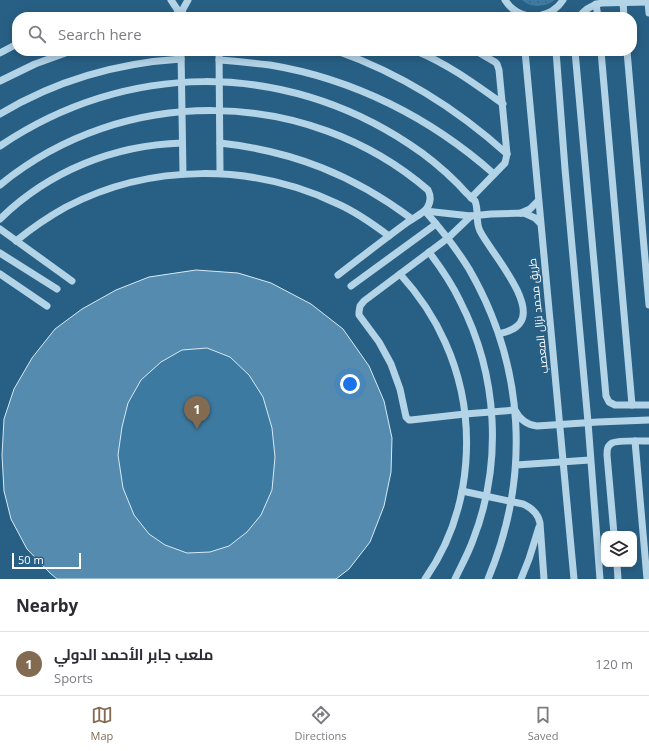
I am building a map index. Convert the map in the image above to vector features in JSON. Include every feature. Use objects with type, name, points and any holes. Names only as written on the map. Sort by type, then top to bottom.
[{"type":"street","points":[[171,0],[178,12]]},
{"type":"street","points":[[182,12],[188,0]]},
{"type":"street","points":[[505,0],[514,10],[519,12]]},
{"type":"street","points":[[554,12],[563,0]]},
{"type":"street","points":[[622,2],[623,12]]},
{"type":"street","points":[[584,12],[588,8],[601,3],[649,2],[649,13]]},
{"type":"street","points":[[596,4],[597,12]]},
{"type":"street","points":[[0,53],[12,47]]},
{"type":"street","points":[[0,81],[35,64],[56,56]]},
{"type":"street","points":[[219,56],[220,173]]},
{"type":"street","points":[[356,56],[425,92],[466,119],[507,154]]},
{"type":"street","points":[[427,56],[464,77],[503,104]]},
{"type":"street","points":[[471,198],[505,162],[507,154],[498,67],[494,62],[484,56]]},
{"type":"street","name":"طريق محمد نزال المعصب","points":[[525,56],[574,579]]},
{"type":"street","points":[[556,56],[600,579]]},
{"type":"street","points":[[575,56],[606,396],[607,400],[615,405],[649,405]]},
{"type":"street","points":[[600,56],[632,405]]},
{"type":"street","points":[[627,56],[649,306]]},
{"type":"street","points":[[0,114],[37,94],[83,76],[132,64],[181,59],[183,174]]},
{"type":"street","points":[[219,60],[272,66],[301,72],[331,80],[374,96],[408,112],[440,132],[471,154],[494,174]]},
{"type":"street","points":[[0,146],[27,129],[59,113],[87,102],[128,90],[181,82],[219,81],[260,85],[293,92],[357,114],[410,144],[442,170],[476,203],[474,215],[478,226],[504,268],[524,306],[524,316],[520,324],[513,330],[499,334]]},
{"type":"street","points":[[0,185],[28,164],[57,148],[86,134],[133,119],[166,113],[220,110],[265,115],[295,121],[324,130],[366,148],[417,181],[428,190],[430,194],[428,208],[425,211],[412,218],[338,275]]},
{"type":"street","points":[[0,219],[20,201],[43,185],[61,174],[87,162],[127,150],[154,145],[182,143]]},
{"type":"street","points":[[220,143],[275,152],[316,165],[366,188],[412,218]]},
{"type":"street","points":[[16,240],[41,222],[67,207],[94,194],[123,184],[183,174],[220,173],[266,179],[310,192],[352,211],[389,236]]},
{"type":"street","points":[[520,213],[530,209],[538,201]]},
{"type":"street","points":[[425,211],[474,215],[520,213],[528,214],[540,223]]},
{"type":"street","points":[[425,211],[448,238],[468,268],[485,301],[499,334],[512,385],[517,438],[512,501],[505,531],[488,579]]},
{"type":"street","points":[[474,215],[448,238],[364,302],[360,306],[359,312],[361,318],[372,331],[391,364],[400,389],[406,417],[412,420],[515,410]]},
{"type":"street","points":[[351,286],[436,224]]},
{"type":"street","points":[[0,229],[72,282]]},
{"type":"street","points":[[429,252],[451,284],[476,336],[486,373],[492,412],[492,453],[486,495],[473,540],[455,579]]},
{"type":"street","points":[[0,253],[57,289]]},
{"type":"street","points":[[0,274],[47,306]]},
{"type":"street","points":[[400,274],[411,286],[427,309],[446,342],[457,373],[465,414],[467,440],[462,491],[445,544],[425,579]]},
{"type":"street","points":[[515,410],[520,418],[532,426],[649,420]]},
{"type":"street","points":[[614,531],[606,452],[609,446],[614,442],[649,441]]},
{"type":"street","points":[[635,442],[647,579]]},
{"type":"street","points":[[516,465],[590,460]]},
{"type":"street","points":[[462,491],[512,501],[523,504],[532,509],[540,523],[544,579]]},
{"type":"street","points":[[521,579],[540,523]]},
{"type":"street","points":[[617,567],[618,579]]},
{"type":"shaded area","points":[[522,0],[555,0],[547,4],[534,6]]},
{"type":"shaded area","points":[[196,270],[238,273],[271,283],[311,304],[343,329],[369,366],[384,401],[392,438],[391,472],[384,506],[370,542],[349,569],[336,579],[57,579],[27,549],[11,519],[14,389],[32,358],[55,329],[116,290],[149,277]]},
{"type":"building","points":[[196,270],[238,273],[271,283],[311,304],[343,329],[369,366],[384,401],[392,438],[391,472],[384,506],[370,542],[349,569],[336,579],[57,579],[27,549],[11,519],[4,491],[2,455],[4,419],[14,389],[32,358],[55,329],[82,309],[116,290],[149,277]],"holes":[[[207,348],[230,357],[249,375],[263,397],[272,428],[275,457],[272,490],[261,515],[247,532],[229,546],[210,552],[187,553],[165,545],[149,534],[134,515],[123,488],[118,455],[122,427],[128,403],[141,380],[161,362],[182,350]]]},
{"type":"place","name":"ملعب جابر الأحمد الدولي","points":[[197,429]]}]
